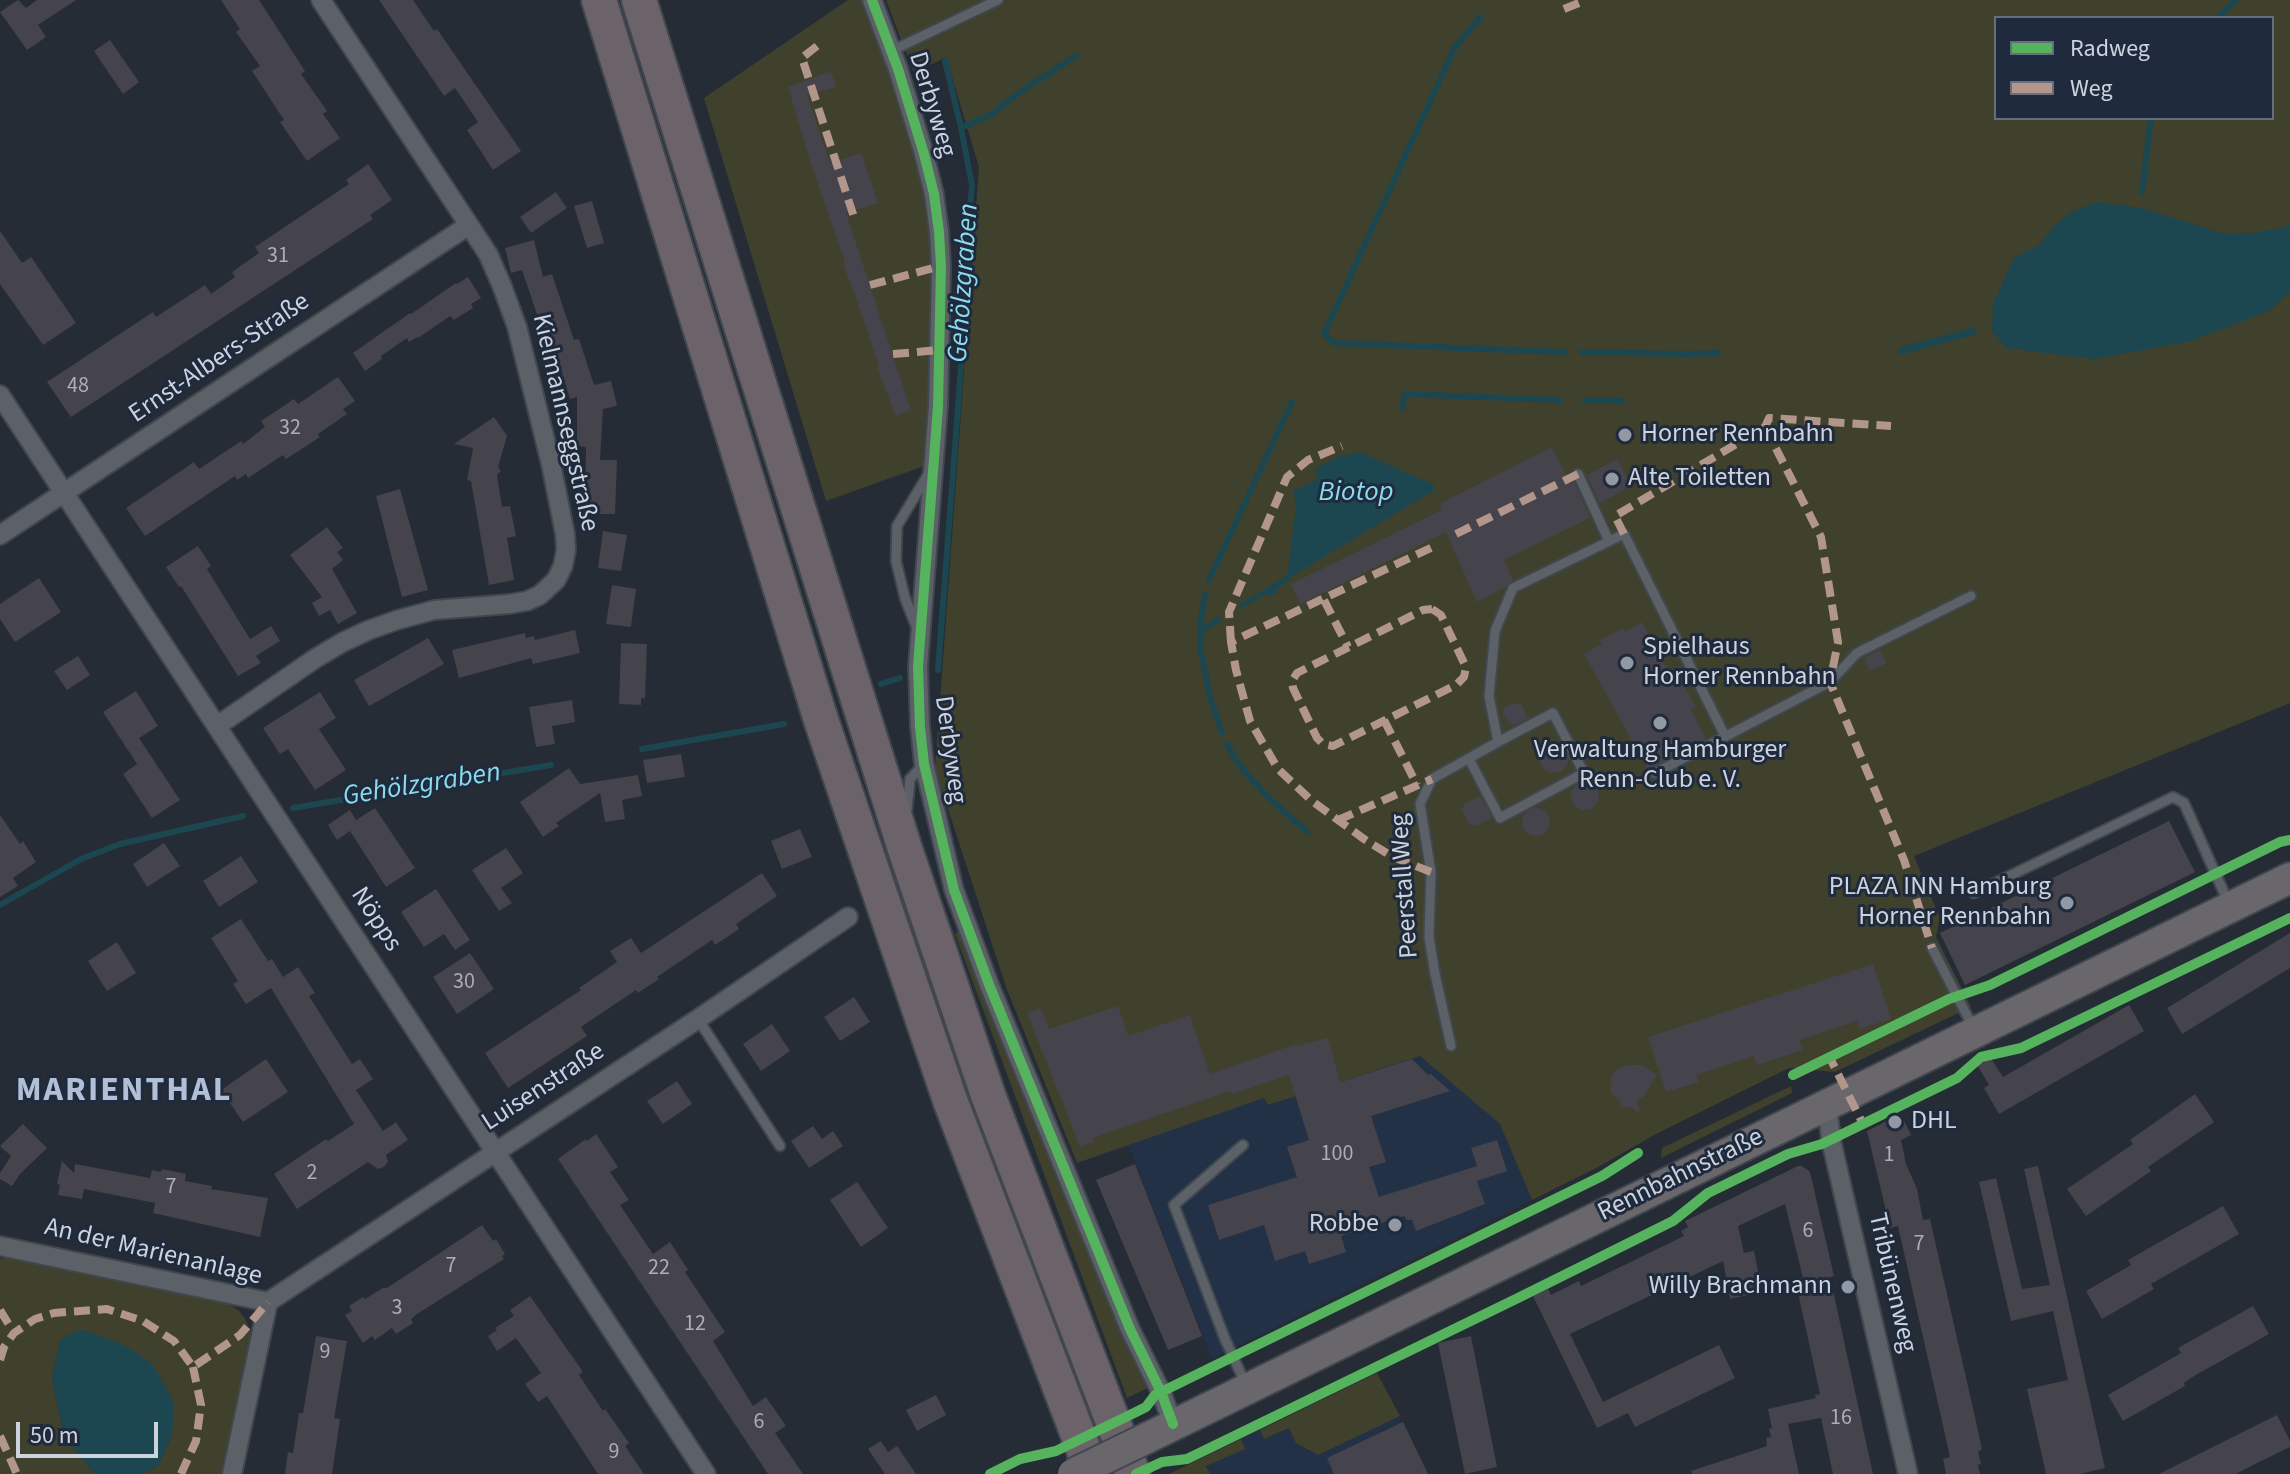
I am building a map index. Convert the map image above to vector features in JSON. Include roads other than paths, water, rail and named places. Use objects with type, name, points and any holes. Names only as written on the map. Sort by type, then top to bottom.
[{"type":"highway","points":[[599,0],[821,720],[950,1100],[1093,1474]]},
{"type":"highway","points":[[639,0],[904,846],[988,1095],[1133,1474]]},
{"type":"main road","name":"Rennbahnstraße","points":[[1073,1474],[2290,878]]},
{"type":"street","name":"Kielmannseggstraße","points":[[217,726],[343,642],[397,620],[434,610],[527,601],[540,595],[556,580],[566,550],[551,464],[517,327],[488,254],[321,0]]},
{"type":"street","name":"Derbyweg","points":[[872,0],[924,154],[939,232],[940,350],[919,695],[924,764],[954,890],[990,987],[1130,1329],[1173,1424]]},
{"type":"street","name":"Ernst-Albers-Straße","points":[[0,535],[469,225]]},
{"type":"street","name":"Nöpps","points":[[0,395],[706,1474]]},
{"type":"street","name":"Luisenstraße","points":[[268,1302],[848,917]]},
{"type":"street","name":"Tribünenweg","points":[[1827,1104],[1831,1140],[1908,1474]]},
{"type":"street","name":"An der Marienanlage","points":[[0,1246],[268,1302],[232,1474]]},
{"type":"lane","points":[[891,51],[998,0]]},
{"type":"lane","name":"Derbyweg","points":[[921,637],[905,598],[896,561],[897,526],[935,463]]},
{"type":"lane","points":[[1578,474],[1609,541]]},
{"type":"lane","points":[[1498,742],[1489,696],[1495,631],[1513,588],[1624,534],[1725,736]]},
{"type":"lane","points":[[1655,773],[1830,682],[1857,653],[1971,596]]},
{"type":"lane","name":"Peerstall Weg","points":[[1451,1046],[1429,937],[1431,881],[1420,804],[1432,779],[1553,713],[1584,773],[1500,818],[1469,759]]},
{"type":"lane","points":[[904,846],[910,779],[924,764]]},
{"type":"lane","points":[[1974,893],[2173,797],[2184,803],[2230,907]]},
{"type":"lane","points":[[1932,948],[1975,1032]]},
{"type":"lane","points":[[698,1019],[780,1146]]},
{"type":"lane","points":[[1243,1145],[1174,1205],[1225,1339],[1248,1388]]},
{"type":"water","points":[[2096,202],[2141,208],[2225,234],[2253,233],[2290,226],[2290,291],[2271,310],[2191,341],[2095,359],[2006,348],[1992,331],[1993,304],[2014,258],[2038,246],[2057,223],[2073,211]]},
{"type":"water","points":[[1975,327],[1977,334],[1900,355],[1898,348]]},
{"type":"water","name":"Biotop","points":[[1359,452],[1433,484],[1435,490],[1287,579],[1296,505],[1293,491],[1318,479],[1315,469],[1340,456]]},
{"type":"water","points":[[1273,584],[1277,585],[1277,592],[1271,596],[1266,594],[1240,609],[1239,604]]},
{"type":"water","points":[[83,1330],[120,1343],[143,1357],[155,1367],[174,1403],[172,1435],[158,1466],[142,1474],[95,1474],[64,1436],[52,1377],[60,1341],[69,1334]]},
{"type":"waterway","points":[[2220,16],[2236,0]]},
{"type":"waterway","points":[[1480,17],[1454,49],[1324,334],[1334,343],[1564,352]]},
{"type":"waterway","name":"Gehölzgraben","points":[[938,670],[972,185],[961,128],[992,114],[1076,56]]},
{"type":"waterway","points":[[945,61],[961,128]]},
{"type":"waterway","points":[[2142,192],[2151,120]]},
{"type":"waterway","points":[[1582,352],[1719,353]]},
{"type":"waterway","points":[[1403,408],[1404,394],[1560,400]]},
{"type":"waterway","points":[[1584,400],[1622,401]]},
{"type":"waterway","points":[[1209,580],[1292,402]]},
{"type":"waterway","points":[[1277,585],[1287,579]]},
{"type":"waterway","points":[[1205,594],[1200,648],[1211,701],[1222,732]]},
{"type":"waterway","points":[[1200,631],[1218,620]]},
{"type":"waterway","name":"Gehölzgraben","points":[[881,684],[900,678]]},
{"type":"waterway","name":"Gehölzgraben","points":[[642,749],[784,724]]},
{"type":"waterway","points":[[1227,744],[1248,775],[1307,832]]},
{"type":"waterway","name":"Gehölzgraben","points":[[293,808],[551,765]]},
{"type":"waterway","name":"Gehölzgraben","points":[[0,905],[81,859],[120,844],[243,816]]},
{"type":"place","name":"Horner Rennbahn","points":[[1625,435]]},
{"type":"place","name":"Alte Toiletten","points":[[1612,479]]},
{"type":"place","name":"Spielhaus Horner Rennbahn","points":[[1627,663]]},
{"type":"place","name":"Verwaltung Hamburger Renn-Club e. V.","points":[[1660,723]]},
{"type":"place","name":"PLAZA INN Hamburg Horner Rennbahn","points":[[2067,903]]},
{"type":"place","name":"DHL","points":[[1895,1122]]},
{"type":"place","name":"Robbe","points":[[1395,1225]]},
{"type":"place","name":"Willy Brachmann","points":[[1848,1287]]},
{"type":"district","name":"MARIENTHAL","points":[[124,1093]]}]
